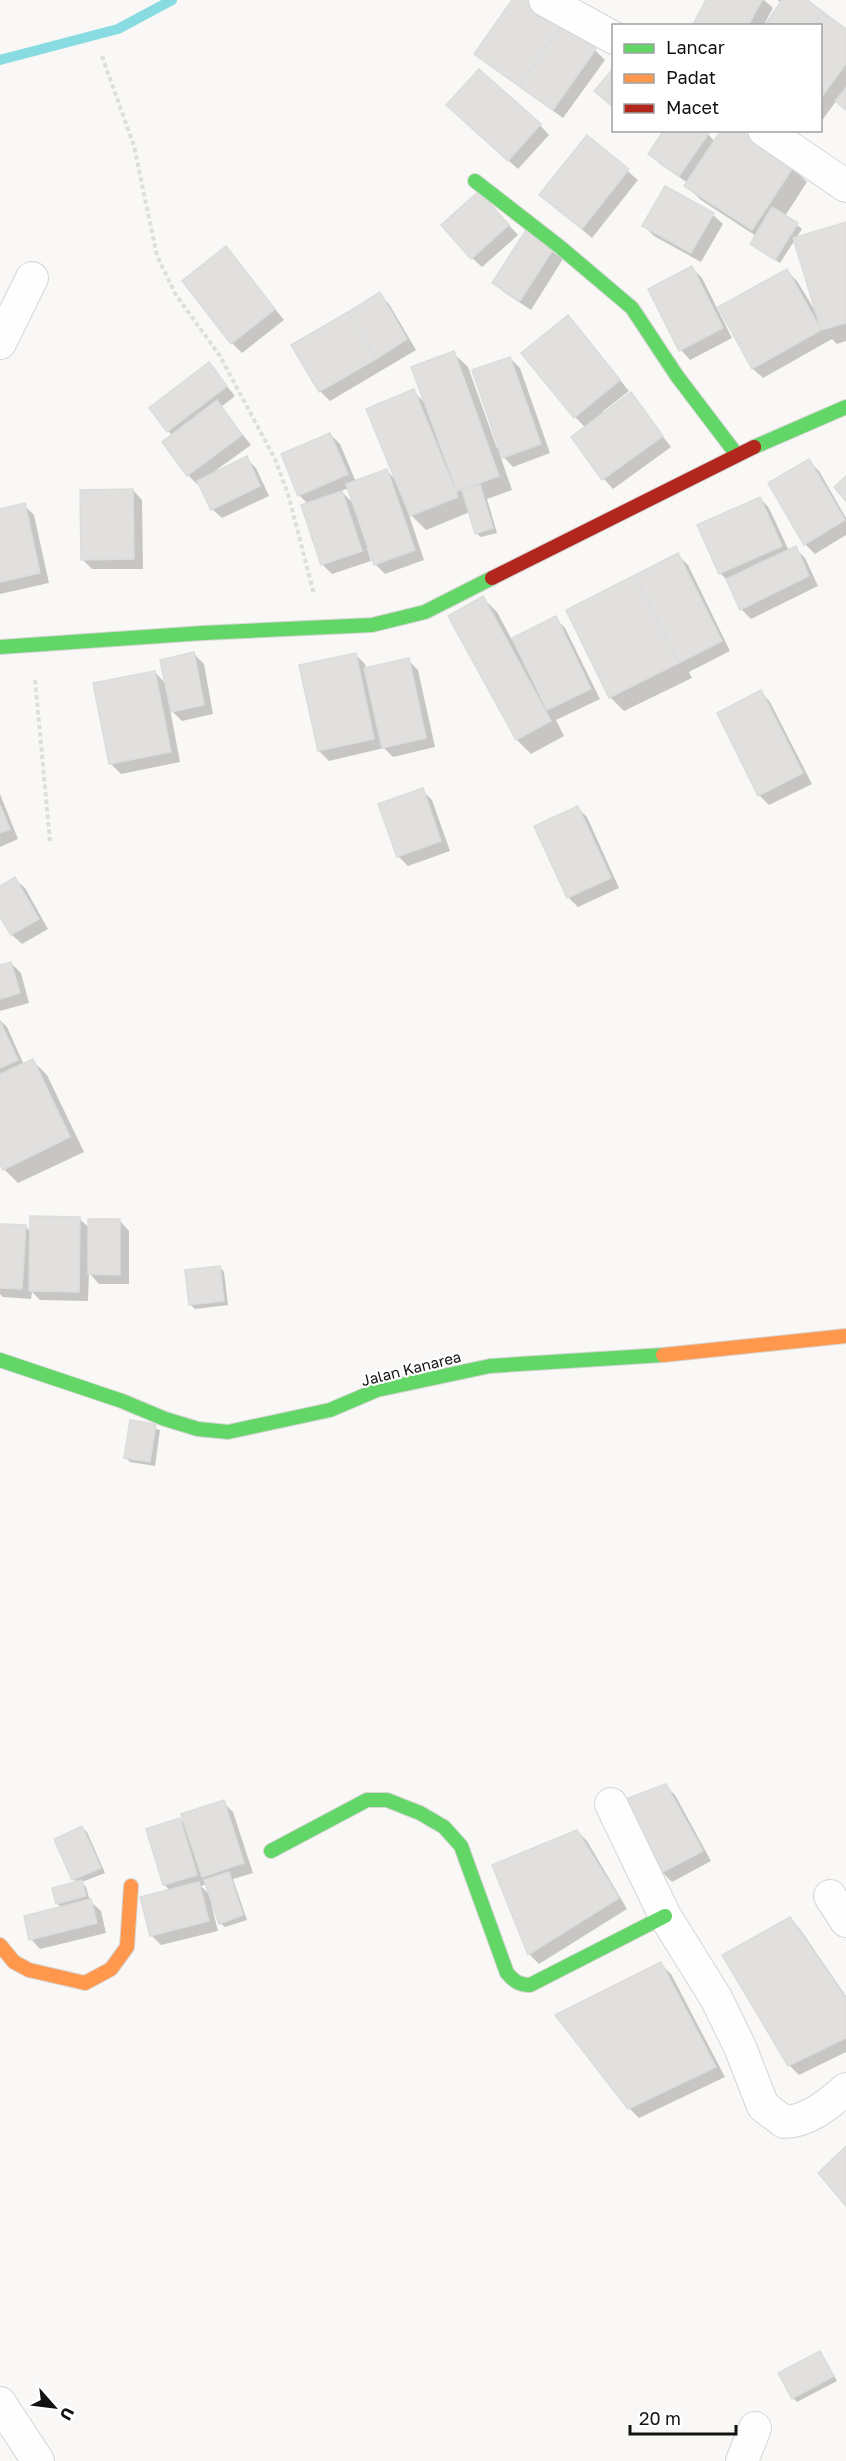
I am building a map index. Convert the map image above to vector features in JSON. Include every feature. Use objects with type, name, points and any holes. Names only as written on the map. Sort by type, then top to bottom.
[{"type":"street","points":[[545,0],[612,37]]},
{"type":"street","points":[[768,132],[846,186]]},
{"type":"street","points":[[475,182],[560,247],[632,308],[677,376],[737,455]]},
{"type":"street","points":[[0,343],[32,278]]},
{"type":"street","points":[[0,647],[318,626],[372,625],[425,612],[737,455],[846,407]]},
{"type":"street","name":"Jalan Kanarea","points":[[0,1360],[122,1401],[165,1419],[198,1429],[228,1432],[330,1410],[377,1390],[490,1366],[644,1357],[846,1336]]},
{"type":"street","points":[[271,1851],[367,1800],[378,1799],[404,1806],[434,1820],[452,1834],[461,1846],[507,1973],[513,1980],[523,1985],[530,1985],[665,1916]]},
{"type":"street","points":[[611,1804],[665,1916],[716,1998],[748,2067],[763,2106],[784,2122],[797,2122],[841,2103]]},
{"type":"street","points":[[0,1945],[14,1962],[29,1970],[85,1983],[111,1969],[126,1947],[131,1886]]},
{"type":"street","points":[[0,2403],[38,2461]]},
{"type":"street","points":[[742,2461],[755,2428]]},
{"type":"path","points":[[102,56],[134,146],[157,256],[176,295],[220,356],[275,459],[288,494],[314,588],[318,626]]},
{"type":"path","points":[[32,646],[50,841]]},
{"type":"building","points":[[512,0],[526,0],[561,25],[519,86],[474,54]]},
{"type":"building","points":[[706,0],[762,0],[749,24],[693,24]]},
{"type":"building","points":[[782,0],[807,0],[823,12],[814,24],[765,24]]},
{"type":"building","points":[[823,12],[846,29],[846,64],[822,96],[822,24],[814,24]]},
{"type":"building","points":[[561,25],[596,49],[553,110],[519,86]]},
{"type":"building","points":[[479,69],[541,124],[508,161],[446,105]]},
{"type":"building","points":[[612,70],[612,106],[594,91]]},
{"type":"building","points":[[846,88],[846,110],[835,101]]},
{"type":"building","points":[[663,132],[709,133],[679,176],[648,154]]},
{"type":"building","points":[[720,132],[743,132],[794,166],[752,230],[684,186]]},
{"type":"building","points":[[587,135],[629,169],[582,229],[539,195]]},
{"type":"building","points":[[665,186],[714,213],[691,253],[642,226]]},
{"type":"building","points":[[479,191],[509,225],[471,259],[441,225]]},
{"type":"building","points":[[772,207],[798,223],[775,260],[750,244]]},
{"type":"building","points":[[846,222],[846,323],[821,330],[793,238]]},
{"type":"building","points":[[526,230],[554,248],[520,301],[492,283]]},
{"type":"building","points":[[226,246],[275,309],[231,344],[182,281]]},
{"type":"building","points":[[692,266],[723,328],[679,351],[648,289]]},
{"type":"building","points":[[787,269],[821,330],[752,369],[718,307]]},
{"type":"building","points":[[380,292],[407,339],[376,359],[348,312]]},
{"type":"building","points":[[348,312],[376,359],[319,392],[291,345]]},
{"type":"building","points":[[568,315],[620,380],[574,418],[521,353]]},
{"type":"building","points":[[454,351],[499,476],[457,491],[411,367]]},
{"type":"building","points":[[510,357],[541,444],[502,458],[472,370]]},
{"type":"building","points":[[209,362],[227,386],[167,432],[149,408]]},
{"type":"building","points":[[414,389],[458,497],[410,516],[366,409]]},
{"type":"building","points":[[631,392],[663,436],[602,480],[571,437]]},
{"type":"building","points":[[217,400],[242,435],[187,476],[162,442]]},
{"type":"building","points":[[330,433],[348,474],[298,496],[281,454]]},
{"type":"building","points":[[247,456],[260,486],[211,510],[197,481]]},
{"type":"building","points":[[809,459],[845,520],[804,545],[768,483]]},
{"type":"building","points":[[387,469],[415,550],[374,565],[346,484]]},
{"type":"building","points":[[846,476],[846,501],[834,487]]},
{"type":"building","points":[[480,485],[493,528],[475,534],[462,490]]},
{"type":"building","points":[[133,489],[134,559],[81,560],[80,490]]},
{"type":"building","points":[[342,491],[362,551],[321,565],[301,505]]},
{"type":"building","points":[[760,497],[782,546],[719,574],[697,525]]},
{"type":"building","points":[[25,503],[40,573],[0,582],[0,509]]},
{"type":"building","points":[[796,546],[809,576],[740,610],[726,579]]},
{"type":"building","points":[[678,553],[722,641],[679,663],[635,575]]},
{"type":"building","points":[[635,575],[679,663],[609,698],[566,610]]},
{"type":"building","points":[[483,596],[551,721],[516,740],[448,616]]},
{"type":"building","points":[[556,616],[591,689],[547,710],[512,638]]},
{"type":"building","points":[[194,652],[204,705],[171,712],[160,660]]},
{"type":"building","points":[[356,653],[374,739],[318,751],[299,665]]},
{"type":"building","points":[[409,658],[426,738],[382,748],[364,668]]},
{"type":"building","points":[[155,671],[171,752],[109,764],[93,683]]},
{"type":"building","points":[[761,690],[803,773],[758,796],[717,713]]},
{"type":"building","points":[[423,788],[441,841],[397,857],[378,804]]},
{"type":"building","points":[[0,805],[10,829],[0,833]]},
{"type":"building","points":[[578,806],[611,878],[567,898],[534,826]]},
{"type":"building","points":[[15,877],[39,919],[11,935],[0,917],[0,886]]},
{"type":"building","points":[[11,962],[20,993],[0,999],[0,965]]},
{"type":"building","points":[[0,1021],[18,1060],[0,1068]]},
{"type":"building","points":[[33,1059],[70,1137],[3,1170],[0,1164],[0,1074]]},
{"type":"building","points":[[30,1216],[80,1217],[79,1292],[29,1291]]},
{"type":"building","points":[[88,1219],[120,1219],[120,1275],[88,1274]]},
{"type":"building","points":[[0,1224],[26,1225],[22,1289],[0,1288]]},
{"type":"building","points":[[220,1266],[224,1301],[189,1305],[185,1270]]},
{"type":"building","points":[[130,1420],[156,1424],[150,1462],[124,1458]]},
{"type":"building","points":[[666,1784],[703,1851],[661,1873],[626,1799]]},
{"type":"building","points":[[224,1800],[244,1863],[202,1877],[181,1814]]},
{"type":"building","points":[[180,1818],[197,1875],[163,1885],[146,1829]]},
{"type":"building","points":[[82,1826],[101,1868],[72,1880],[54,1839]]},
{"type":"building","points":[[577,1830],[619,1898],[528,1955],[492,1865]]},
{"type":"building","points":[[229,1872],[243,1915],[219,1924],[204,1880]]},
{"type":"building","points":[[82,1880],[86,1896],[56,1904],[52,1888]]},
{"type":"building","points":[[199,1882],[209,1921],[150,1936],[140,1897]]},
{"type":"building","points":[[91,1899],[97,1923],[29,1940],[24,1916]]},
{"type":"building","points":[[790,1917],[846,1998],[846,2038],[788,2066],[722,1955]]},
{"type":"building","points":[[661,1962],[716,2067],[628,2109],[555,2015]]},
{"type":"building","points":[[846,2146],[846,2206],[818,2173]]},
{"type":"building","points":[[820,2351],[834,2376],[792,2399],[778,2373]]},
{"type":"waterway","points":[[0,60],[118,29],[172,0]]},
{"type":"traffic: fast","points":[[475,181],[560,247],[632,308],[677,376],[737,455]]},
{"type":"traffic: fast","points":[[754,447],[846,407]]},
{"type":"traffic: fast","points":[[0,647],[203,633],[372,625],[425,612],[492,578]]},
{"type":"traffic: fast","points":[[0,1360],[122,1401],[165,1419],[198,1429],[228,1432],[330,1410],[377,1390],[490,1366],[663,1355]]},
{"type":"traffic: fast","points":[[271,1851],[367,1800],[387,1800],[420,1813],[444,1827],[461,1846],[507,1973],[517,1982],[526,1985],[665,1916]]},
{"type":"traffic: slow","points":[[663,1355],[846,1336]]},
{"type":"traffic: slow","points":[[0,1945],[14,1962],[29,1970],[85,1983],[111,1969],[127,1947],[131,1886]]},
{"type":"traffic: jam","points":[[492,578],[754,447]]}]
